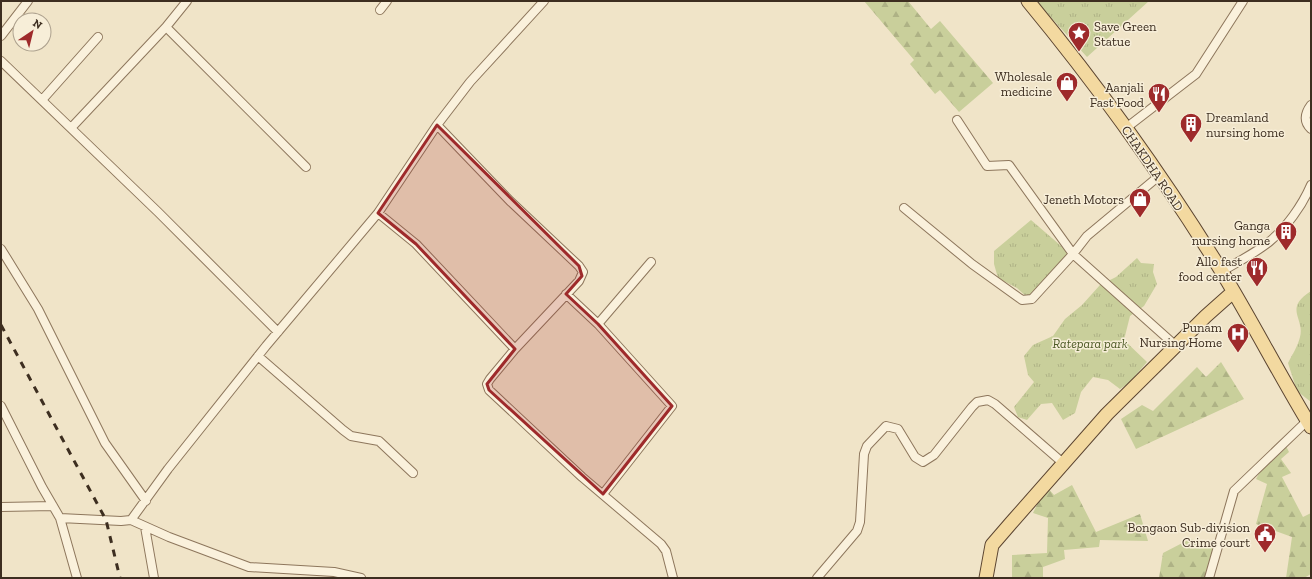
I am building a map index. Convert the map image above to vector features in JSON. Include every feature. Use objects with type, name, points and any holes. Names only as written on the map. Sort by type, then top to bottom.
[{"type":"main road","name":"CHAKDHA ROAD","points":[[1028,1],[1060,39],[1126,128],[1159,176],[1221,272],[1309,424]]},
{"type":"main road","points":[[986,578],[992,546],[1063,463],[1107,414],[1233,292]]},
{"type":"street","points":[[1,36],[28,1]]},
{"type":"street","points":[[71,128],[166,27],[187,1]]},
{"type":"street","points":[[380,10],[387,1]]},
{"type":"street","points":[[131,520],[168,469],[258,356],[378,213],[437,125],[470,82],[544,1]]},
{"type":"street","points":[[1126,128],[1196,74],[1242,1]]},
{"type":"street","points":[[166,27],[306,167]]},
{"type":"street","points":[[42,100],[98,36]]},
{"type":"street","points":[[1,61],[278,332]]},
{"type":"street","points":[[1311,104],[1306,112],[1306,118],[1311,129]]},
{"type":"street","points":[[956,120],[987,166],[1010,165],[1073,254],[1176,346]]},
{"type":"street","points":[[437,125],[510,201],[579,266],[583,272],[582,276],[515,349],[490,379],[487,384],[489,390],[603,494],[661,544],[666,551],[673,578]]},
{"type":"street","points":[[904,208],[972,264],[1022,300],[1032,299],[1093,230],[1159,176]]},
{"type":"street","points":[[1221,272],[1268,243],[1299,206],[1311,185]]},
{"type":"street","points":[[378,213],[416,244],[515,349]]},
{"type":"street","points":[[1,250],[38,309],[105,443],[146,501]]},
{"type":"street","points":[[598,324],[651,262]]},
{"type":"street","points":[[566,294],[598,324],[672,406],[603,494]]},
{"type":"street","points":[[258,356],[343,430],[351,436],[379,440],[413,473]]},
{"type":"street","points":[[817,578],[856,531],[860,522],[864,454],[866,446],[886,426],[898,429],[915,457],[923,462],[934,455],[977,402],[988,400],[995,404],[1063,463]]},
{"type":"street","points":[[1,406],[60,518],[77,578]]},
{"type":"street","points":[[1209,578],[1234,491],[1309,424]]},
{"type":"street","points":[[1,507],[53,506]]},
{"type":"street","points":[[60,518],[121,521],[131,520],[145,527],[249,566],[334,572],[361,578]]},
{"type":"street","points":[[145,527],[154,578]]},
{"type":"highlighted area","points":[[437,125],[579,266],[582,276],[566,294],[598,324],[672,406],[603,494],[489,390],[487,384],[515,349],[416,244],[378,213]]},
{"type":"green space","points":[[864,1],[908,1],[931,29],[940,21],[993,83],[959,112],[940,90],[935,94],[910,64],[914,60]]},
{"type":"green space","points":[[1036,1],[1149,1],[1087,57]]},
{"type":"green space","points":[[1031,220],[1067,251],[1069,259],[1030,300],[1017,288],[998,278],[994,264],[994,251]]},
{"type":"green space","name":"Ratepara park","points":[[1137,258],[1141,263],[1154,264],[1153,272],[1157,284],[1144,306],[1130,316],[1124,340],[1147,362],[1129,383],[1120,389],[1108,380],[1093,377],[1081,392],[1075,413],[1063,420],[1052,403],[1041,404],[1027,420],[1018,417],[1014,407],[1034,382],[1028,375],[1024,356],[1033,345],[1053,336],[1065,319],[1082,305],[1100,285],[1116,277]]},
{"type":"green space","points":[[1311,291],[1311,402],[1297,391],[1288,363],[1300,337],[1301,330],[1297,314],[1298,303]]},
{"type":"green space","points":[[1221,362],[1244,399],[1136,449],[1121,419],[1142,405],[1153,411],[1197,367],[1206,377]]},
{"type":"green space","points":[[1283,440],[1289,452],[1281,459],[1291,473],[1282,477],[1303,517],[1311,513],[1311,574],[1304,578],[1286,578],[1292,537],[1256,524],[1267,484],[1256,479],[1274,446]]},
{"type":"green space","points":[[1072,485],[1096,532],[1140,514],[1148,541],[1100,540],[1099,547],[1064,550],[1065,559],[1043,567],[1043,578],[1012,578],[1012,555],[1047,553],[1048,518],[1033,513],[1046,486],[1054,495]]},
{"type":"green space","points":[[1190,539],[1214,544],[1207,578],[1159,578],[1163,553]]},
{"type":"railway","points":[[1,325],[106,520],[120,578]]},
{"type":"place","name":"Save Green Statue","points":[[1079,52]]},
{"type":"place","name":"Wholesale medicine","points":[[1067,102]]},
{"type":"place","name":"Aanjali Fast Food","points":[[1159,114]]},
{"type":"place","name":"Dreamland nursing home","points":[[1191,144]]},
{"type":"place","name":"Jeneth Motors","points":[[1140,218]]},
{"type":"place","name":"Ganga nursing home","points":[[1286,252]]},
{"type":"place","name":"Allo fast food center","points":[[1257,288]]},
{"type":"place","name":"Punam Nursing Home","points":[[1238,354]]},
{"type":"place","name":"Bongaon Sub-division Crime court","points":[[1265,554]]}]
